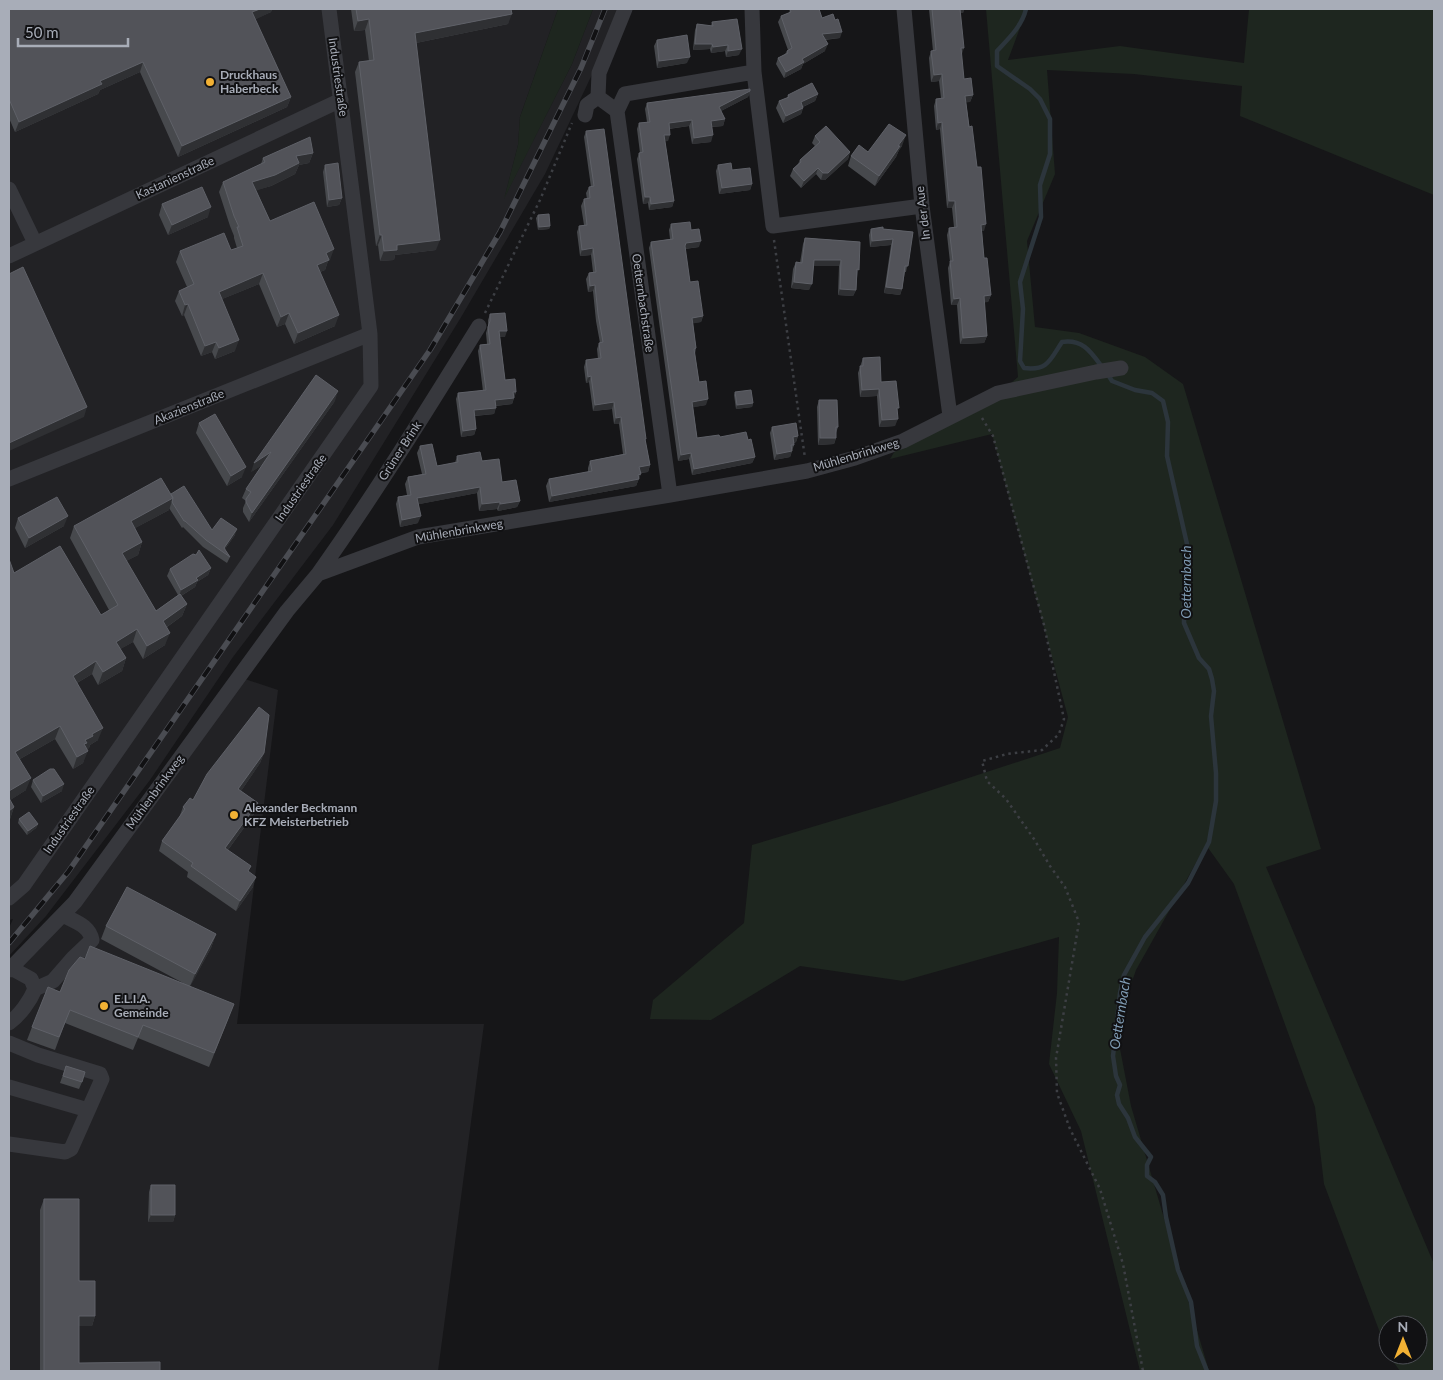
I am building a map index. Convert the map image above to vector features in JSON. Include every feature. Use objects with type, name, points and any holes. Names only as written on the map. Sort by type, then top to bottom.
[{"type":"street","name":"Industriestraße","points":[[9,898],[24,885],[372,386],[370,334],[328,9]]},
{"type":"street","points":[[625,9],[599,73],[590,106],[616,111],[625,94],[754,72]]},
{"type":"street","points":[[752,9],[754,72],[772,226],[922,206]]},
{"type":"street","name":"In der Aue","points":[[904,9],[922,206],[950,416]]},
{"type":"street","name":"Kastanienstraße","points":[[9,256],[341,100]]},
{"type":"street","name":"Oetternbachstraße","points":[[616,111],[670,495]]},
{"type":"street","points":[[9,189],[35,243]]},
{"type":"street","name":"Grüner Brink","points":[[318,574],[399,455],[479,326]]},
{"type":"street","name":"Akazienstraße","points":[[9,479],[370,334]]},
{"type":"street","name":"Mühlenbrinkweg","points":[[10,969],[75,902],[287,611],[318,574],[418,536],[807,471],[855,458],[903,441],[998,393],[1121,368]]},
{"type":"street","points":[[35,988],[53,981],[92,940],[90,933],[83,924],[63,915]]},
{"type":"street","points":[[9,1023],[32,997],[35,988],[31,980],[10,969]]},
{"type":"street","points":[[9,1043],[38,1056],[100,1074],[102,1079],[71,1149],[65,1152],[9,1144]]},
{"type":"street","points":[[9,1087],[88,1110]]},
{"type":"path","points":[[479,326],[540,200],[576,113],[590,106]]},
{"type":"path","points":[[772,226],[807,471]]},
{"type":"path","points":[[975,404],[992,436],[1044,626],[1064,719],[1059,734],[1042,750],[1007,754],[982,761],[987,781],[1006,799],[1034,838],[1065,887],[1079,922],[1056,1058],[1057,1093],[1070,1129],[1100,1189],[1123,1264],[1143,1371]]},
{"type":"shaded area","points":[[9,9],[558,9],[520,117],[518,145],[505,196],[572,64],[593,9],[619,9],[605,47],[545,174],[460,319],[333,525],[233,657],[150,780],[46,916],[9,956],[9,928],[13,919],[9,920]]},
{"type":"shaded area","points":[[558,9],[593,9],[572,64],[504,199],[518,145],[520,117]]},
{"type":"shaded area","points":[[986,9],[1027,9],[1008,60],[1120,46],[1244,63],[1249,9],[1434,9],[1434,195],[1240,116],[1242,86],[1134,74],[1047,70],[1055,174],[1027,241],[1035,327],[1079,333],[1145,357],[1183,384],[1321,849],[1266,867],[1434,1264],[1434,1371],[1400,1371],[1396,1365],[1428,1365],[1428,1315],[1378,1315],[1378,1327],[1324,1184],[1315,1107],[1234,884],[1206,845],[1136,970],[1116,1028],[1131,1106],[1209,1371],[1140,1371],[1081,1131],[1049,1064],[1057,993],[1059,937],[903,981],[800,966],[711,1020],[650,1019],[653,1000],[744,923],[752,845],[892,803],[1060,748],[1068,717],[992,434],[890,459],[898,446],[978,411],[1018,377]]},
{"type":"shaded area","points":[[242,678],[278,690],[237,1024],[484,1024],[438,1371],[9,1371],[9,969],[53,923]]},
{"type":"building","name":"Druckhaus Haberbeck","points":[[9,9],[260,9],[252,12],[291,97],[182,146],[143,62],[100,81],[102,84],[19,122],[9,99]]},
{"type":"building","points":[[356,9],[511,9],[512,14],[415,33],[440,240],[397,245],[397,250],[384,251],[382,235],[380,235],[359,62],[374,60],[369,19],[358,21]]},
{"type":"building","points":[[819,9],[822,18],[833,14],[835,20],[838,19],[842,32],[822,34],[828,44],[802,59],[804,62],[786,72],[778,58],[788,53],[787,51],[792,48],[781,16],[791,12],[790,10]]},
{"type":"building","points":[[932,9],[960,9],[964,48],[961,48],[964,79],[971,78],[973,95],[965,96],[969,127],[972,126],[977,167],[981,167],[986,224],[981,225],[984,258],[987,258],[991,295],[984,296],[987,336],[963,338],[960,298],[954,299],[950,261],[953,261],[949,228],[957,227],[955,201],[949,201],[942,122],[938,123],[936,99],[944,98],[942,74],[934,75],[931,51],[936,50]]},
{"type":"building","points":[[737,19],[742,49],[728,51],[728,45],[713,47],[712,44],[695,44],[697,24],[713,26],[712,22]]},
{"type":"building","points":[[687,35],[690,57],[659,61],[657,40]]},
{"type":"building","points":[[812,83],[818,94],[801,102],[803,108],[786,116],[779,101]]},
{"type":"building","points":[[750,89],[750,91],[719,107],[725,119],[711,121],[713,135],[694,138],[692,120],[669,123],[670,135],[664,135],[674,201],[651,204],[650,197],[645,197],[639,153],[643,152],[639,123],[650,122],[647,103]]},
{"type":"building","points":[[889,124],[906,135],[879,176],[851,156],[859,145],[868,152]]},
{"type":"building","points":[[826,126],[850,152],[828,173],[823,173],[818,168],[804,181],[793,169],[820,142],[815,136]]},
{"type":"building","points":[[604,129],[650,465],[639,467],[641,474],[638,475],[639,479],[552,496],[549,479],[592,471],[590,461],[626,454],[621,417],[616,418],[614,402],[595,405],[591,376],[588,377],[586,360],[601,358],[599,343],[603,342],[595,285],[590,286],[589,273],[596,272],[593,248],[582,250],[579,226],[587,225],[584,199],[590,198],[589,187],[594,186],[586,131]]},
{"type":"building","points":[[310,137],[313,153],[296,156],[299,163],[275,175],[252,182],[270,221],[314,202],[334,249],[326,253],[329,260],[317,265],[339,315],[298,333],[289,313],[281,317],[263,273],[219,292],[239,340],[219,348],[216,342],[205,346],[188,304],[185,305],[179,291],[194,284],[180,251],[224,233],[231,250],[243,246],[237,227],[239,227],[223,182],[265,162],[263,158]]},
{"type":"building","points":[[338,163],[342,198],[329,200],[325,165]]},
{"type":"building","points":[[731,163],[732,170],[750,168],[752,184],[722,188],[718,165]]},
{"type":"building","points":[[202,187],[211,207],[172,225],[162,204]]},
{"type":"building","points":[[549,214],[550,226],[539,227],[538,215]]},
{"type":"building","points":[[690,222],[691,230],[699,229],[701,241],[686,243],[685,246],[690,282],[698,281],[703,316],[692,318],[696,348],[694,349],[699,382],[706,381],[708,399],[692,402],[697,438],[719,435],[720,437],[746,432],[748,440],[751,439],[755,457],[694,469],[691,453],[681,455],[651,242],[673,239],[671,224]]},
{"type":"building","points":[[883,227],[883,229],[913,232],[908,266],[905,266],[902,289],[886,287],[893,239],[872,241],[871,229]]},
{"type":"building","points":[[805,238],[860,242],[856,290],[840,289],[841,260],[814,260],[812,284],[794,282],[796,262],[802,263]]},
{"type":"building","points":[[23,267],[87,407],[9,443],[9,274]]},
{"type":"building","points":[[505,313],[507,331],[499,331],[505,380],[515,379],[516,392],[513,392],[514,398],[495,400],[496,408],[474,410],[476,429],[463,431],[458,393],[486,390],[480,345],[490,344],[488,327],[490,314]]},
{"type":"building","points":[[880,357],[881,382],[896,381],[899,408],[897,408],[898,419],[882,420],[879,389],[862,390],[860,366],[863,366],[863,358]]},
{"type":"building","points":[[316,375],[338,391],[252,513],[246,502],[251,492],[246,489],[271,452],[254,463]]},
{"type":"building","points":[[751,390],[753,403],[737,405],[735,392]]},
{"type":"building","points":[[819,400],[837,400],[838,427],[836,427],[836,438],[820,438]]},
{"type":"building","points":[[215,414],[246,467],[231,476],[199,423]]},
{"type":"building","points":[[796,423],[798,436],[793,437],[794,445],[791,445],[792,451],[777,454],[772,427]]},
{"type":"building","points":[[432,444],[437,466],[458,462],[457,456],[480,452],[482,461],[499,459],[502,482],[516,480],[520,501],[482,504],[480,487],[417,498],[421,516],[402,520],[398,497],[411,495],[408,477],[426,474],[420,446]]},
{"type":"building","points":[[161,478],[173,498],[131,521],[142,542],[122,553],[156,611],[180,594],[187,604],[163,621],[170,633],[147,646],[137,629],[116,642],[126,658],[103,672],[96,661],[73,676],[103,728],[85,740],[87,743],[84,744],[88,751],[77,757],[60,726],[15,752],[31,778],[9,791],[9,559],[14,573],[60,546],[101,615],[118,605],[74,526]]},
{"type":"building","points":[[184,486],[212,530],[221,518],[237,529],[224,548],[230,557],[184,521],[172,502],[171,494]]},
{"type":"building","points":[[57,497],[68,516],[29,538],[18,518]]},
{"type":"building","points":[[199,550],[211,568],[196,578],[198,580],[181,590],[170,569],[193,554],[196,555]]},
{"type":"building","points":[[259,707],[269,715],[264,753],[238,789],[258,803],[225,848],[251,866],[248,871],[256,877],[240,901],[191,866],[193,863],[162,841],[185,809],[183,807],[190,798],[193,800],[207,774]]},
{"type":"building","points":[[50,769],[54,769],[64,784],[43,796],[33,780]]},
{"type":"building","points":[[9,798],[14,807],[9,811]]},
{"type":"building","points":[[29,812],[38,824],[28,831],[19,819]]},
{"type":"building","points":[[127,887],[216,934],[195,974],[106,926]]},
{"type":"building","points":[[90,946],[234,1004],[214,1053],[143,1025],[138,1037],[70,1010],[59,1037],[32,1027],[48,987],[60,992],[69,970],[80,957],[85,959]]},
{"type":"building","points":[[66,1066],[85,1072],[82,1082],[63,1076]]},
{"type":"building","points":[[151,1185],[175,1185],[175,1215],[151,1215]]},
{"type":"building","points":[[44,1199],[79,1199],[79,1281],[95,1281],[95,1316],[79,1316],[79,1363],[160,1362],[160,1371],[44,1371]]},
{"type":"waterway","name":"Oetternbach","points":[[1026,9],[1018,26],[997,51],[997,66],[1030,89],[1040,99],[1050,119],[1050,154],[1040,185],[1041,217],[1020,282],[1023,309],[1020,361],[1024,368],[1038,368],[1048,363],[1062,342],[1069,342],[1086,348],[1102,367]]},
{"type":"waterway","name":"Oetternbach","points":[[1107,373],[1112,381],[1135,390],[1152,393],[1163,401],[1168,422],[1167,456],[1187,544],[1189,571],[1184,592],[1184,623],[1199,658],[1209,669],[1214,691],[1211,716],[1216,773],[1216,801],[1209,842],[1188,883],[1145,937],[1124,975],[1120,993],[1113,1056],[1116,1076],[1120,1085],[1117,1095],[1119,1104],[1128,1118],[1135,1137],[1151,1157],[1147,1165],[1147,1176],[1155,1182],[1163,1195],[1178,1270],[1191,1302],[1197,1346],[1207,1371]]},
{"type":"railway","points":[[9,943],[68,872],[430,350],[500,232],[581,68],[605,9]]},
{"type":"place","name":"Druckhaus Haberbeck","points":[[210,82]]},
{"type":"place","name":"Alexander Beckmann KFZ Meisterbetrieb","points":[[234,815]]},
{"type":"place","name":"E.L.I.A. Gemeinde","points":[[104,1006]]}]
